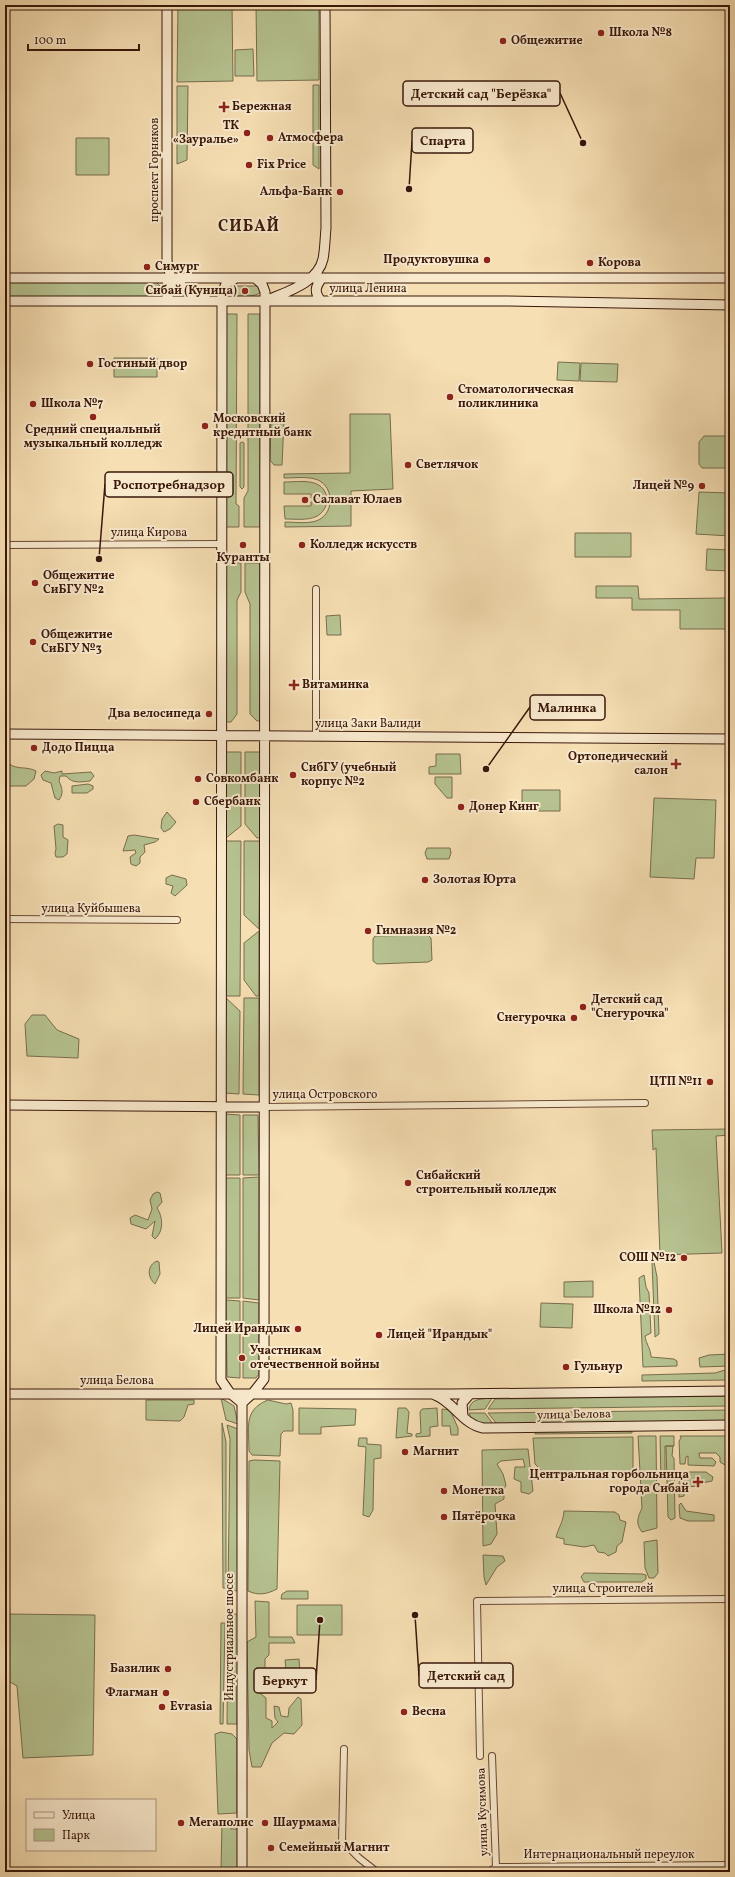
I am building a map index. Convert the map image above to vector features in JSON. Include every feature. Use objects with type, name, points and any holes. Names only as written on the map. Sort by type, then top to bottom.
[{"type":"main road","name":"проспект Горняков","points":[[165,301],[170,293],[167,261],[167,5]]},
{"type":"main road","points":[[321,301],[316,294],[316,285],[323,260],[326,228],[325,5]]},
{"type":"main road","name":"улица Ленина","points":[[5,278],[730,278]]},
{"type":"main road","points":[[168,278],[195,294],[205,298],[222,301]]},
{"type":"main road","points":[[214,1393],[221,1380],[222,293],[226,284],[236,278]]},
{"type":"main road","points":[[254,278],[262,284],[265,292],[264,1379],[275,1394]]},
{"type":"main road","points":[[265,301],[317,278]]},
{"type":"main road","name":"улица Ленина","points":[[5,301],[507,301],[730,305]]},
{"type":"main road","name":"улица Заки Валиди","points":[[5,734],[730,739]]},
{"type":"main road","name":"улица Островского","points":[[5,1105],[264,1107]]},
{"type":"main road","points":[[221,1380],[230,1392],[242,1403],[253,1393],[264,1379]]},
{"type":"main road","name":"улица Белова","points":[[5,1394],[230,1392],[275,1394],[470,1394],[730,1391]]},
{"type":"main road","name":"улица Белова","points":[[430,1394],[439,1397],[454,1407],[469,1423],[482,1428],[730,1425]]},
{"type":"main road","points":[[451,1394],[462,1403]]},
{"type":"main road","points":[[463,1417],[462,1403],[470,1394]]},
{"type":"main road","name":"Индустриальное шоссе","points":[[242,1403],[242,1872]]},
{"type":"street","name":"улица Кирова","points":[[5,545],[222,544]]},
{"type":"street","points":[[316,589],[316,736]]},
{"type":"street","name":"улица Куйбышева","points":[[5,919],[177,920]]},
{"type":"street","name":"улица Островского","points":[[264,1107],[645,1104]]},
{"type":"street","name":"улица Строителей","points":[[477,1601],[730,1599]]},
{"type":"street","name":"улица Кусимова","points":[[477,1601],[480,1756]]},
{"type":"street","points":[[344,1749],[342,1841],[359,1858],[377,1872]]},
{"type":"street","name":"улица Кусимова","points":[[492,1756],[496,1867]]},
{"type":"street","name":"Интернациональный переулок","points":[[496,1867],[730,1865]]},
{"type":"street","points":[[489,1872],[496,1867]]},
{"type":"green space","points":[[178,5],[232,5],[233,81],[177,82]]},
{"type":"green space","points":[[256,5],[319,5],[319,80],[257,81]]},
{"type":"green space","points":[[253,49],[254,76],[235,76],[235,50]]},
{"type":"green space","points":[[313,85],[319,85],[319,169],[313,165]]},
{"type":"green space","points":[[177,86],[188,86],[187,160],[177,164]]},
{"type":"green space","points":[[76,138],[109,138],[109,175],[76,175]]},
{"type":"green space","points":[[5,282],[156,282],[161,287],[159,298],[5,298]]},
{"type":"green space","points":[[257,286],[261,292],[249,296],[238,296],[227,292],[229,287]]},
{"type":"green space","points":[[226,314],[237,314],[236,504],[239,506],[239,527],[226,527]]},
{"type":"green space","points":[[248,314],[260,314],[260,527],[244,527],[244,498],[248,491]]},
{"type":"green space","points":[[114,358],[157,358],[157,377],[114,377]]},
{"type":"green space","points":[[558,362],[580,363],[579,381],[557,380]]},
{"type":"green space","points":[[581,363],[618,364],[617,382],[580,381]]},
{"type":"green space","points":[[350,414],[390,414],[393,489],[351,491],[351,526],[285,527],[285,522],[300,523],[316,521],[322,518],[329,508],[330,495],[324,484],[318,480],[306,478],[284,478],[284,474],[350,473]]},
{"type":"green space","points":[[271,420],[284,420],[282,465],[274,465],[270,460]]},
{"type":"green space","points":[[704,436],[730,436],[730,468],[702,468],[699,464],[699,442]]},
{"type":"green space","points":[[240,443],[244,443],[244,487],[242,489],[240,487]]},
{"type":"green space","points":[[284,482],[310,482],[316,484],[325,491],[327,498],[311,498],[311,494],[284,494]]},
{"type":"green space","points":[[699,492],[730,493],[730,536],[696,534]]},
{"type":"green space","points":[[311,502],[327,502],[321,514],[316,517],[304,519],[285,519],[284,506],[311,506]]},
{"type":"green space","points":[[575,533],[631,533],[631,557],[575,557]]},
{"type":"green space","points":[[707,549],[730,550],[730,571],[706,570]]},
{"type":"green space","points":[[226,563],[241,563],[241,592],[237,600],[237,714],[231,722],[226,722]]},
{"type":"green space","points":[[245,563],[260,563],[260,721],[257,721],[250,714],[250,604],[245,592]]},
{"type":"green space","points":[[596,586],[638,586],[639,599],[728,598],[729,629],[680,629],[680,610],[632,610],[632,598],[596,598]]},
{"type":"green space","points":[[340,615],[341,635],[327,635],[326,616]]},
{"type":"green space","points":[[226,752],[241,752],[241,826],[226,838]]},
{"type":"green space","points":[[245,752],[260,752],[260,838],[257,838],[245,824]]},
{"type":"green space","points":[[436,754],[460,754],[461,774],[429,774],[429,767],[436,766]]},
{"type":"green space","points":[[9,764],[36,771],[34,779],[26,786],[5,786],[5,767]]},
{"type":"green space","points":[[45,771],[54,773],[62,771],[62,774],[91,772],[94,776],[90,781],[80,782],[71,780],[66,776],[60,776],[59,781],[62,788],[62,793],[59,800],[55,798],[51,783],[43,780],[41,775]]},
{"type":"green space","points":[[435,777],[452,777],[452,798],[447,798],[435,784]]},
{"type":"green space","points":[[88,784],[93,786],[93,789],[87,793],[72,793],[72,786]]},
{"type":"green space","points":[[522,790],[560,790],[560,811],[522,811]]},
{"type":"green space","points":[[654,798],[716,800],[714,858],[696,858],[694,879],[650,877]]},
{"type":"green space","points":[[167,812],[176,822],[170,829],[164,832],[161,828],[162,819]]},
{"type":"green space","points":[[58,824],[63,825],[63,837],[68,840],[67,854],[63,857],[56,857],[55,853],[54,826]]},
{"type":"green space","points":[[134,835],[159,839],[155,842],[144,845],[145,852],[140,857],[140,863],[136,866],[131,864],[130,857],[136,853],[135,850],[123,851],[128,836]]},
{"type":"green space","points":[[226,841],[241,841],[240,996],[226,996]]},
{"type":"green space","points":[[244,841],[260,841],[259,929],[244,915]]},
{"type":"green space","points":[[427,848],[450,848],[451,853],[449,859],[427,859],[425,853]]},
{"type":"green space","points":[[172,875],[186,879],[187,885],[175,896],[171,893],[173,886],[166,884],[166,878]]},
{"type":"green space","points":[[259,931],[259,996],[256,996],[244,980],[244,943]]},
{"type":"green space","points":[[428,935],[431,938],[432,960],[428,962],[377,964],[373,961],[373,939],[375,936]]},
{"type":"green space","points":[[226,998],[240,1011],[239,1094],[225,1093]]},
{"type":"green space","points":[[244,998],[259,998],[259,1095],[243,1094]]},
{"type":"green space","points":[[32,1015],[45,1015],[57,1030],[79,1039],[78,1058],[27,1056],[25,1024]]},
{"type":"green space","points":[[225,1114],[240,1115],[240,1175],[225,1175]]},
{"type":"green space","points":[[243,1115],[258,1115],[259,1175],[243,1175]]},
{"type":"green space","points":[[730,1129],[730,1135],[716,1136],[722,1253],[660,1255],[656,1148],[653,1150],[652,1130]]},
{"type":"green space","points":[[259,1177],[259,1300],[243,1298],[243,1178]]},
{"type":"green space","points":[[225,1178],[240,1178],[240,1298],[226,1298]]},
{"type":"green space","points":[[157,1192],[160,1193],[162,1202],[157,1208],[162,1224],[160,1232],[155,1239],[152,1236],[155,1221],[146,1229],[131,1224],[130,1218],[135,1215],[148,1220],[152,1209],[150,1200],[153,1194]]},
{"type":"green space","points":[[157,1261],[159,1262],[160,1274],[155,1284],[149,1275],[149,1271],[151,1265]]},
{"type":"green space","points":[[652,1262],[654,1262],[657,1277],[659,1334],[655,1337]]},
{"type":"green space","points":[[644,1275],[646,1287],[649,1293],[651,1333],[645,1336],[651,1357],[674,1359],[677,1361],[677,1366],[643,1367],[639,1278]]},
{"type":"green space","points":[[593,1281],[593,1297],[564,1297],[564,1282]]},
{"type":"green space","points":[[226,1300],[240,1301],[240,1378],[227,1377]]},
{"type":"green space","points":[[243,1301],[259,1303],[259,1374],[256,1378],[243,1378]]},
{"type":"green space","points":[[541,1303],[573,1304],[572,1328],[540,1327]]},
{"type":"green space","points":[[730,1354],[730,1366],[700,1367],[699,1358],[709,1355]]},
{"type":"green space","points":[[730,1370],[730,1380],[642,1381],[642,1375],[715,1373]]},
{"type":"green space","points":[[730,1396],[730,1406],[488,1409],[495,1399]]},
{"type":"green space","points":[[221,1398],[234,1406],[238,1424],[226,1420]]},
{"type":"green space","points":[[492,1398],[485,1409],[469,1410],[474,1401]]},
{"type":"green space","points":[[146,1400],[194,1400],[194,1404],[188,1405],[184,1417],[180,1421],[146,1420]]},
{"type":"green space","points":[[268,1400],[286,1404],[291,1403],[293,1410],[293,1431],[284,1431],[281,1434],[280,1456],[252,1455],[249,1451],[248,1427],[251,1414],[260,1404]]},
{"type":"green space","points":[[299,1408],[356,1409],[355,1425],[321,1427],[321,1434],[299,1434]]},
{"type":"green space","points":[[398,1408],[406,1408],[409,1412],[407,1433],[412,1434],[412,1436],[396,1438]]},
{"type":"green space","points":[[437,1408],[438,1426],[430,1427],[430,1436],[416,1437],[416,1434],[421,1433],[420,1412],[422,1409]]},
{"type":"green space","points":[[442,1409],[450,1410],[458,1428],[458,1435],[451,1435],[450,1426],[442,1426]]},
{"type":"green space","points":[[730,1410],[730,1421],[497,1424],[488,1413]]},
{"type":"green space","points":[[469,1413],[485,1413],[493,1424],[475,1421],[470,1417]]},
{"type":"green space","points":[[222,1423],[226,1442],[226,1588],[223,1588]]},
{"type":"green space","points":[[227,1425],[238,1429],[238,1591],[228,1590],[230,1439]]},
{"type":"green space","points":[[632,1431],[632,1433],[535,1434],[535,1432]]},
{"type":"green space","points":[[638,1436],[656,1436],[657,1528],[642,1532],[638,1526],[638,1517],[642,1508]]},
{"type":"green space","points":[[660,1436],[674,1436],[674,1446],[665,1446],[665,1478],[661,1479]]},
{"type":"green space","points":[[680,1436],[730,1436],[729,1465],[725,1465],[720,1462],[720,1457],[716,1453],[699,1453],[700,1458],[712,1458],[716,1462],[714,1466],[688,1465],[688,1456],[686,1457],[685,1464],[680,1464]]},
{"type":"green space","points":[[633,1437],[633,1469],[626,1472],[542,1471],[535,1464],[533,1438]]},
{"type":"green space","points":[[359,1438],[367,1438],[367,1444],[381,1445],[381,1458],[374,1459],[373,1510],[369,1517],[363,1515],[366,1447],[358,1446]]},
{"type":"green space","points":[[666,1446],[673,1446],[672,1456],[674,1458],[675,1518],[671,1520],[668,1517]]},
{"type":"green space","points":[[528,1449],[533,1491],[529,1494],[521,1492],[521,1482],[514,1479],[515,1467],[525,1467],[523,1459],[501,1461],[497,1464],[503,1474],[506,1485],[504,1489],[504,1499],[495,1504],[497,1534],[491,1544],[483,1546],[482,1450]]},
{"type":"green space","points":[[249,1461],[280,1461],[277,1589],[263,1594],[256,1594],[248,1591]]},
{"type":"green space","points":[[682,1472],[706,1472],[713,1477],[712,1481],[702,1483],[700,1486],[684,1487],[684,1496],[679,1497],[679,1483]]},
{"type":"green space","points":[[681,1503],[686,1511],[714,1515],[714,1521],[688,1521],[680,1518],[679,1505]]},
{"type":"green space","points":[[564,1511],[615,1512],[619,1515],[620,1520],[626,1522],[622,1542],[617,1546],[616,1552],[608,1556],[605,1553],[598,1552],[594,1545],[584,1547],[564,1544],[564,1539],[556,1537],[563,1519]]},
{"type":"green space","points":[[657,1540],[658,1573],[654,1578],[649,1578],[645,1568],[644,1542]]},
{"type":"green space","points":[[483,1555],[503,1556],[505,1561],[497,1567],[486,1585],[484,1577]]},
{"type":"green space","points":[[584,1573],[642,1574],[646,1575],[646,1579],[642,1582],[584,1582],[581,1577]]},
{"type":"green space","points":[[287,1591],[308,1591],[308,1599],[281,1599],[282,1594]]},
{"type":"green space","points":[[255,1601],[269,1602],[269,1637],[292,1637],[295,1643],[269,1643],[269,1655],[265,1659],[265,1676],[261,1682],[261,1694],[266,1698],[266,1718],[272,1721],[272,1728],[278,1722],[275,1718],[274,1706],[279,1707],[281,1716],[288,1717],[289,1708],[298,1697],[301,1699],[302,1725],[294,1734],[284,1733],[272,1743],[261,1767],[252,1767],[249,1750],[247,1642],[256,1637]]},
{"type":"green space","points":[[297,1605],[342,1605],[342,1635],[297,1635]]},
{"type":"green space","points":[[5,1614],[95,1615],[93,1755],[23,1758],[17,1686],[5,1679]]},
{"type":"green space","points":[[228,1614],[238,1614],[237,1724],[227,1724]]},
{"type":"green space","points":[[221,1623],[225,1623],[223,1724],[220,1724]]},
{"type":"green space","points":[[299,1659],[301,1688],[288,1689],[285,1660]]},
{"type":"green space","points":[[221,1732],[232,1734],[237,1739],[237,1813],[218,1814],[215,1734]]},
{"type":"green space","points":[[230,1821],[231,1829],[238,1829],[238,1872],[224,1872],[221,1870],[222,1822]]},
{"type":"place","name":"Школа №8","points":[[601,33]]},
{"type":"place","name":"Общежитие","points":[[503,41]]},
{"type":"place","name":"Бережная","points":[[224,107]]},
{"type":"place","name":"ТК «Зауралье»","points":[[247,133]]},
{"type":"place","name":"Атмосфера","points":[[270,138]]},
{"type":"place","name":"Детский сад \"Берёзка\"","points":[[583,143]]},
{"type":"place","name":"Fix Price","points":[[249,165]]},
{"type":"place","name":"Спарта","points":[[409,189]]},
{"type":"place","name":"Альфа-Банк","points":[[340,192]]},
{"type":"place","name":"Продуктовушка","points":[[487,260]]},
{"type":"place","name":"Корова","points":[[590,263]]},
{"type":"place","name":"Симург","points":[[147,267]]},
{"type":"place","name":"Сибай (Куница)","points":[[245,291]]},
{"type":"place","name":"Гостиный двор","points":[[90,364]]},
{"type":"place","name":"Стоматологическая поликлиника","points":[[450,397]]},
{"type":"place","name":"Школа №7","points":[[33,404]]},
{"type":"place","name":"Средний специальный музыкальный колледж","points":[[93,417]]},
{"type":"place","name":"Московский кредитный банк","points":[[205,426]]},
{"type":"place","name":"Светлячок","points":[[408,465]]},
{"type":"place","name":"Лицей №9","points":[[702,486]]},
{"type":"place","name":"Салават Юлаев","points":[[305,500]]},
{"type":"place","name":"Куранты","points":[[243,545]]},
{"type":"place","name":"Колледж искусств","points":[[302,545]]},
{"type":"place","name":"Роспотребнадзор","points":[[99,559]]},
{"type":"place","name":"Общежитие СиБГУ №2","points":[[35,583]]},
{"type":"place","name":"Общежитие СиБГУ №3","points":[[33,642]]},
{"type":"place","name":"Витаминка","points":[[294,685]]},
{"type":"place","name":"Два велосипеда","points":[[209,714]]},
{"type":"place","name":"Додо Пицца","points":[[34,748]]},
{"type":"place","name":"Ортопедический салон","points":[[676,764]]},
{"type":"place","name":"Малинка","points":[[486,769]]},
{"type":"place","name":"СибГУ (учебный корпус №2","points":[[293,775]]},
{"type":"place","name":"Совкомбанк","points":[[198,779]]},
{"type":"place","name":"Сбербанк","points":[[196,802]]},
{"type":"place","name":"Донер Кинг","points":[[461,807]]},
{"type":"place","name":"Золотая Юрта","points":[[425,880]]},
{"type":"place","name":"Гимназия №2","points":[[368,931]]},
{"type":"place","name":"Детский сад \"Снегурочка\"","points":[[583,1007]]},
{"type":"place","name":"Снегурочка","points":[[574,1018]]},
{"type":"place","name":"ЦТП №11","points":[[710,1082]]},
{"type":"place","name":"Сибайский строительный колледж","points":[[408,1183]]},
{"type":"place","name":"СОШ №12","points":[[684,1258]]},
{"type":"place","name":"Школа №12","points":[[669,1310]]},
{"type":"place","name":"Лицей Ирандык","points":[[298,1329]]},
{"type":"place","name":"Лицей \"Ирандык\"","points":[[379,1335]]},
{"type":"place","name":"Участникам отечественной войны","points":[[242,1358]]},
{"type":"place","name":"Гульнур","points":[[566,1367]]},
{"type":"place","name":"Магнит","points":[[405,1452]]},
{"type":"place","name":"Центральная горбольница города Сибай","points":[[698,1482]]},
{"type":"place","name":"Монетка","points":[[444,1491]]},
{"type":"place","name":"Пятёрочка","points":[[444,1517]]},
{"type":"place","name":"Детский сад","points":[[415,1615]]},
{"type":"place","name":"Беркут","points":[[320,1620]]},
{"type":"place","name":"Базилик","points":[[168,1669]]},
{"type":"place","name":"Флагман","points":[[166,1693]]},
{"type":"place","name":"Evrasia","points":[[162,1707]]},
{"type":"place","name":"Весна","points":[[404,1712]]},
{"type":"place","name":"Мегаполис","points":[[181,1823]]},
{"type":"place","name":"Шаурмама","points":[[265,1823]]},
{"type":"place","name":"Семейный Магнит","points":[[271,1848]]},
{"type":"district","name":"СИБАЙ","points":[[249,227]]}]
